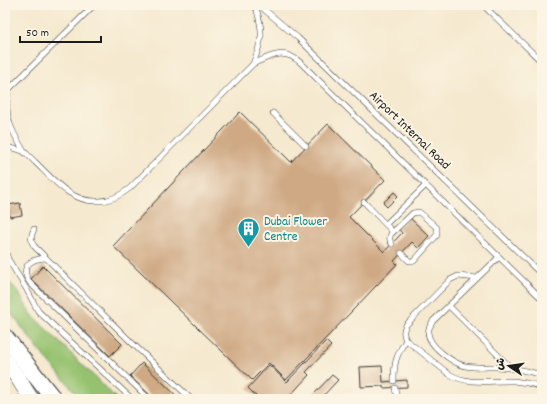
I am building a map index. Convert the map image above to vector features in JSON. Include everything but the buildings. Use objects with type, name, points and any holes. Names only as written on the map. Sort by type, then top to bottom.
[{"type":"main road","points":[[5,337],[54,399]]},
{"type":"main road","points":[[5,361],[31,399]]},
{"type":"lane","points":[[94,5],[7,92],[7,107],[10,125],[13,134],[25,153],[64,189],[77,198],[95,202],[113,199],[119,196],[130,188],[253,64],[275,54],[287,54],[297,59],[542,298]]},
{"type":"lane","points":[[253,64],[261,35],[260,20],[256,5]]},
{"type":"lane","name":"Airport Internal Road","points":[[259,5],[298,38],[542,275]]},
{"type":"lane","points":[[483,5],[542,62]]},
{"type":"lane","points":[[273,112],[306,146]]},
{"type":"lane","points":[[5,147],[25,153]]},
{"type":"lane","points":[[386,224],[426,185]]},
{"type":"lane","points":[[364,202],[393,232]]},
{"type":"lane","points":[[392,244],[389,238],[410,214],[416,212],[422,214],[437,228],[437,235],[414,261],[408,261],[401,253]]},
{"type":"lane","points":[[34,229],[31,236],[32,243],[45,258],[191,399]]},
{"type":"lane","points":[[5,248],[8,259],[38,310],[132,399]]},
{"type":"lane","points":[[499,257],[433,321],[428,332],[430,339],[433,344],[449,359],[464,366],[511,368],[542,375]]},
{"type":"lane","points":[[45,258],[34,260],[29,263],[26,268],[26,274],[31,284],[149,399]]},
{"type":"lane","points":[[477,278],[458,276],[450,280],[406,325],[404,328],[406,340],[455,378],[470,382],[522,382],[542,387]]},
{"type":"lane","points":[[449,306],[511,368]]},
{"type":"lane","points":[[394,381],[395,362],[406,340]]},
{"type":"lane","points":[[395,388],[397,399]]},
{"type":"green space","points":[[5,278],[18,291],[34,317],[117,399],[81,399],[38,349],[5,305]]},
{"type":"place","name":"Dubai Flower Centre","points":[[249,248]]}]
